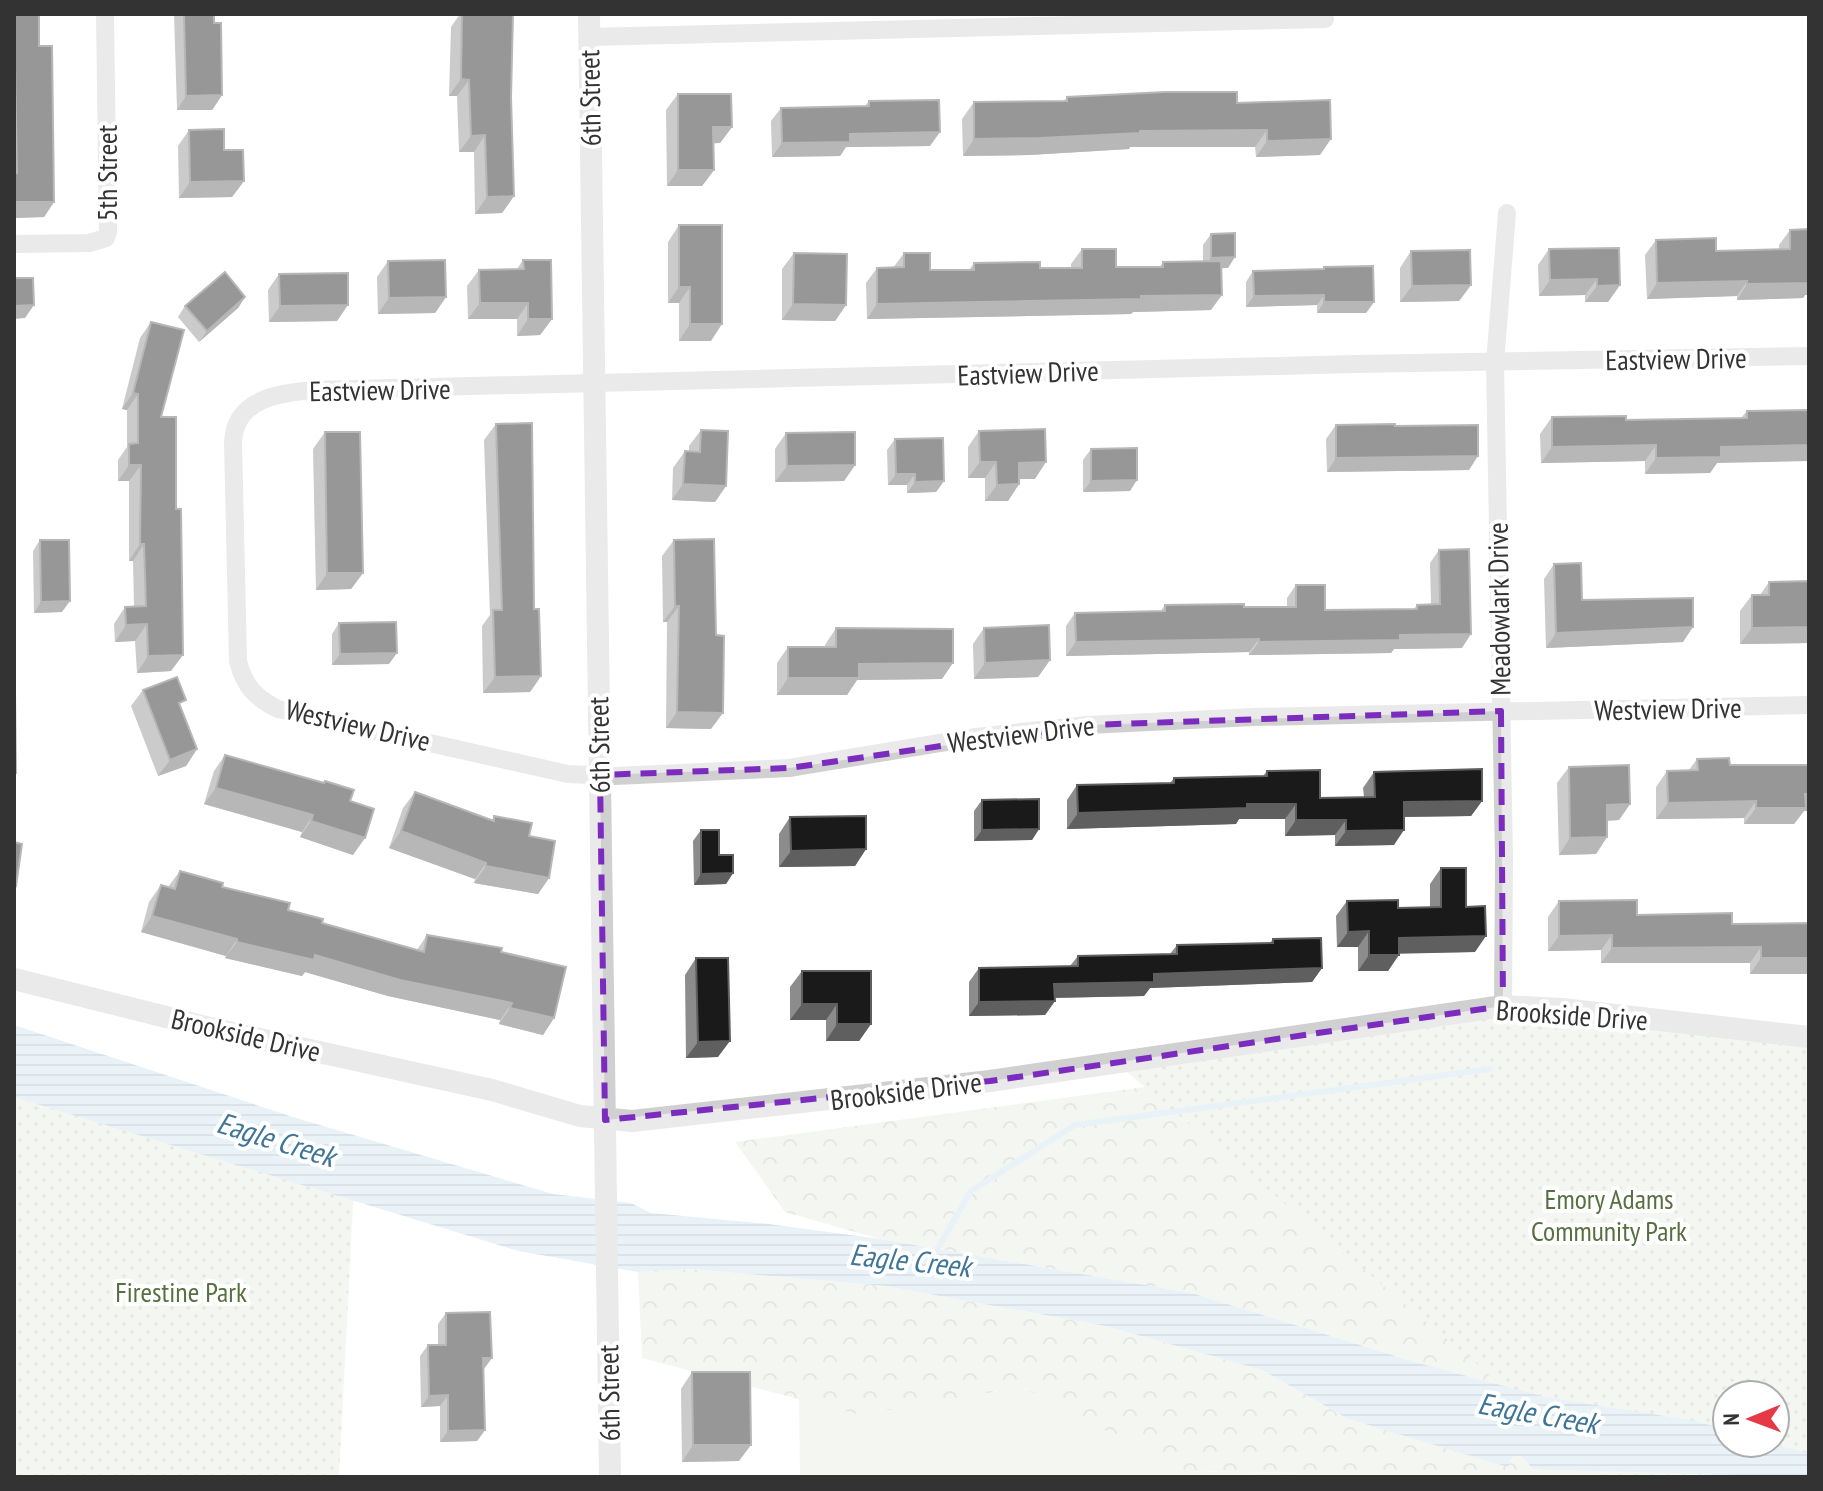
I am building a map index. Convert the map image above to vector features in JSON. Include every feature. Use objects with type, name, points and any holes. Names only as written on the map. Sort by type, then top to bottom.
[{"type":"street","name":"5th Street","points":[[14,244],[89,243],[106,238],[105,14]]},
{"type":"street","name":"6th Street","points":[[589,14],[610,1477]]},
{"type":"street","points":[[589,37],[1325,19]]},
{"type":"street","name":"Meadowlark Drive","points":[[1503,1006],[1504,858],[1495,363],[1507,213]]},
{"type":"street","name":"Eastview Drive","points":[[249,689],[238,661],[234,432],[239,418],[251,407],[281,393],[1809,356]]},
{"type":"street","name":"Westview Drive","points":[[249,689],[265,703],[278,709],[568,774],[600,775],[789,768],[992,735],[1087,725],[1254,717],[1809,705]]},
{"type":"street","name":"Brookside Drive","points":[[14,979],[214,1029],[432,1076],[605,1120],[672,1118],[990,1081],[1503,1006],[1562,1009],[1809,1037]]},
{"type":"highlighted area","points":[[1501,711],[1503,1006],[990,1081],[605,1120],[600,775],[789,768],[1087,725]]},
{"type":"green space","name":"Emory Adams Community Park","points":[[1503,1006],[1809,1037],[1809,1477],[1604,1477],[1603,1469],[1116,1063]]},
{"type":"green space","name":"Firestine Park","points":[[14,1062],[355,1165],[339,1477],[14,1477]]},
{"type":"green space","points":[[1175,1083],[1763,1379],[1711,1379],[1711,1396],[1545,1397],[1412,1361],[1192,1293],[880,1239],[785,1212],[735,1142]]},
{"type":"green space","points":[[690,1269],[885,1286],[1105,1326],[1262,1370],[1348,1419],[1508,1466],[1513,1456],[1521,1456],[1533,1469],[1603,1469],[1604,1477],[1309,1477],[1302,1473],[1183,1471],[1022,1387],[860,1415],[642,1358],[638,1272]]},
{"type":"green space","points":[[1022,1387],[1183,1471],[1303,1473],[1309,1477],[800,1477],[799,1399],[860,1415]]},
{"type":"green space","points":[[1791,1393],[1809,1402],[1791,1424]]},
{"type":"water","name":"Eagle Creek","points":[[14,1025],[293,1117],[553,1194],[631,1203],[651,1213],[880,1239],[1192,1293],[1412,1361],[1545,1397],[1711,1425],[1711,1459],[1791,1459],[1791,1449],[1809,1454],[1809,1477],[1533,1469],[1521,1456],[1513,1456],[1508,1467],[1348,1419],[1262,1370],[1105,1326],[885,1286],[690,1269],[638,1272],[518,1251],[14,1097]]},
{"type":"building","points":[[14,14],[39,14],[39,46],[52,46],[54,202],[14,202],[14,173],[17,173]]},
{"type":"building","points":[[184,14],[214,14],[214,23],[221,23],[222,95],[186,96]]},
{"type":"building","points":[[462,14],[513,14],[511,97],[514,196],[487,197],[485,135],[471,136],[469,80],[461,79]]},
{"type":"building","points":[[1237,92],[1237,103],[1330,100],[1331,139],[1267,141],[1267,130],[1140,131],[974,139],[974,102],[1067,101],[1067,97]]},
{"type":"building","points":[[678,94],[731,94],[732,127],[713,127],[714,170],[678,170]]},
{"type":"building","points":[[939,100],[940,132],[850,134],[850,142],[782,143],[781,108],[869,106],[869,101]]},
{"type":"building","points":[[224,129],[224,150],[243,150],[244,181],[190,182],[189,130]]},
{"type":"building","points":[[679,225],[722,225],[722,324],[690,324],[690,287],[679,287]]},
{"type":"building","points":[[1809,229],[1809,283],[1657,283],[1656,240],[1716,238],[1716,251],[1790,249],[1790,230]]},
{"type":"building","points":[[1235,233],[1235,257],[1211,258],[1211,234]]},
{"type":"building","points":[[1619,248],[1620,285],[1597,286],[1597,279],[1550,280],[1549,249]]},
{"type":"building","points":[[1082,249],[1116,249],[1116,267],[1163,267],[1163,262],[1221,261],[1222,295],[877,304],[877,268],[904,267],[904,253],[930,253],[930,270],[974,270],[974,263],[1040,262],[1040,268],[1082,268]]},
{"type":"building","points":[[1470,250],[1471,285],[1412,286],[1411,251]]},
{"type":"building","points":[[794,253],[847,254],[846,305],[793,304]]},
{"type":"building","points":[[445,260],[446,297],[389,298],[388,261]]},
{"type":"building","points":[[523,260],[551,260],[552,319],[528,319],[528,303],[480,303],[479,270],[524,269]]},
{"type":"building","points":[[1373,266],[1374,302],[1324,302],[1324,295],[1254,296],[1253,271]]},
{"type":"building","points":[[225,272],[245,297],[207,331],[185,306]]},
{"type":"building","points":[[348,273],[348,305],[280,306],[279,274]]},
{"type":"building","points":[[14,278],[33,278],[34,305],[14,306]]},
{"type":"building","points":[[151,322],[184,330],[161,417],[176,417],[176,509],[181,509],[183,655],[148,656],[147,624],[126,625],[125,607],[146,606],[144,544],[140,544],[141,465],[129,465],[129,444],[138,443],[138,394],[133,393]]},
{"type":"building","points":[[1809,410],[1809,445],[1721,447],[1721,457],[1656,458],[1656,445],[1552,447],[1552,417],[1626,416],[1626,420],[1747,418],[1747,411]]},
{"type":"building","points":[[532,423],[534,609],[539,609],[541,676],[495,677],[493,610],[502,610],[496,424]]},
{"type":"building","points":[[1336,425],[1478,425],[1478,456],[1336,458]]},
{"type":"building","points":[[1045,429],[1046,462],[1019,463],[1019,484],[997,485],[996,462],[980,462],[979,431]]},
{"type":"building","points":[[701,430],[728,431],[726,486],[683,484],[685,451],[700,452]]},
{"type":"building","points":[[325,432],[360,432],[363,573],[327,573]]},
{"type":"building","points":[[855,432],[855,465],[787,466],[786,433]]},
{"type":"building","points":[[943,438],[944,481],[915,482],[915,474],[896,474],[895,439]]},
{"type":"building","points":[[1137,448],[1137,480],[1091,481],[1091,449]]},
{"type":"building","points":[[714,539],[716,635],[724,636],[723,713],[677,712],[679,606],[675,606],[674,540]]},
{"type":"building","points":[[40,540],[69,540],[70,601],[41,602]]},
{"type":"building","points":[[1469,549],[1471,634],[1400,635],[1400,640],[1076,642],[1075,613],[1165,611],[1165,605],[1296,607],[1296,585],[1325,585],[1325,610],[1417,609],[1417,605],[1440,604],[1439,550]]},
{"type":"building","points":[[1581,563],[1582,600],[1693,598],[1693,627],[1556,633],[1554,564]]},
{"type":"building","points":[[1809,581],[1809,627],[1752,628],[1752,595],[1769,595],[1769,582]]},
{"type":"building","points":[[14,611],[16,773],[14,773]]},
{"type":"building","points":[[396,622],[397,653],[340,654],[339,623]]},
{"type":"building","points":[[1049,625],[1050,660],[985,663],[984,628]]},
{"type":"building","points":[[836,628],[953,629],[953,663],[859,664],[859,678],[788,678],[788,647],[836,647]]},
{"type":"building","points":[[177,677],[186,700],[179,703],[197,749],[170,760],[143,690]]},
{"type":"building","points":[[225,755],[354,790],[350,801],[374,809],[365,838],[311,821],[313,815],[216,788]]},
{"type":"building","points":[[1729,758],[1730,765],[1809,765],[1806,808],[1756,808],[1756,801],[1668,803],[1667,771],[1698,770],[1697,759]]},
{"type":"building","points":[[1629,765],[1630,804],[1607,805],[1607,837],[1570,838],[1569,767]]},
{"type":"building","points":[[1482,769],[1482,801],[1404,802],[1404,830],[1346,831],[1346,820],[1296,820],[1296,804],[1078,813],[1077,785],[1174,783],[1174,778],[1267,776],[1267,771],[1320,770],[1320,798],[1375,797],[1374,772]]},
{"type":"building","points":[[415,792],[494,821],[494,816],[532,823],[529,836],[555,841],[549,878],[486,866],[486,863],[401,831]]},
{"type":"building","points":[[1039,799],[1039,829],[982,830],[982,800]]},
{"type":"building","points":[[866,816],[866,849],[791,851],[790,817]]},
{"type":"building","points":[[701,830],[719,830],[719,855],[733,855],[733,873],[701,874]]},
{"type":"building","points":[[14,842],[22,844],[16,886],[14,885]]},
{"type":"building","points":[[1441,868],[1466,868],[1466,907],[1485,906],[1486,936],[1399,938],[1399,955],[1369,955],[1369,931],[1348,932],[1347,901],[1398,900],[1398,908],[1441,907]]},
{"type":"building","points":[[180,871],[223,883],[222,887],[290,903],[288,910],[323,919],[322,923],[424,952],[427,935],[502,948],[501,952],[566,967],[554,1018],[510,1008],[512,1003],[400,980],[315,955],[314,960],[237,942],[237,939],[152,916],[161,885],[175,889]]},
{"type":"building","points":[[1637,900],[1637,915],[1732,913],[1732,924],[1809,923],[1809,958],[1761,958],[1761,947],[1612,948],[1612,935],[1559,936],[1559,901]]},
{"type":"building","points":[[1321,938],[1322,968],[1154,974],[1154,982],[1054,984],[1055,1001],[979,1002],[979,968],[1078,966],[1078,956],[1177,954],[1177,945],[1273,943],[1273,939]]},
{"type":"building","points":[[696,958],[728,958],[730,1041],[698,1042]]},
{"type":"building","points":[[802,971],[871,971],[871,1024],[837,1024],[837,1004],[802,1004]]},
{"type":"building","points":[[490,1312],[492,1358],[483,1358],[485,1430],[448,1431],[448,1395],[429,1396],[428,1345],[446,1345],[446,1313]]},
{"type":"building","points":[[692,1372],[750,1372],[751,1445],[693,1445]]},
{"type":"waterway","name":"Eagle Creek","points":[[934,1255],[971,1191],[1075,1125],[1490,1069]]}]
